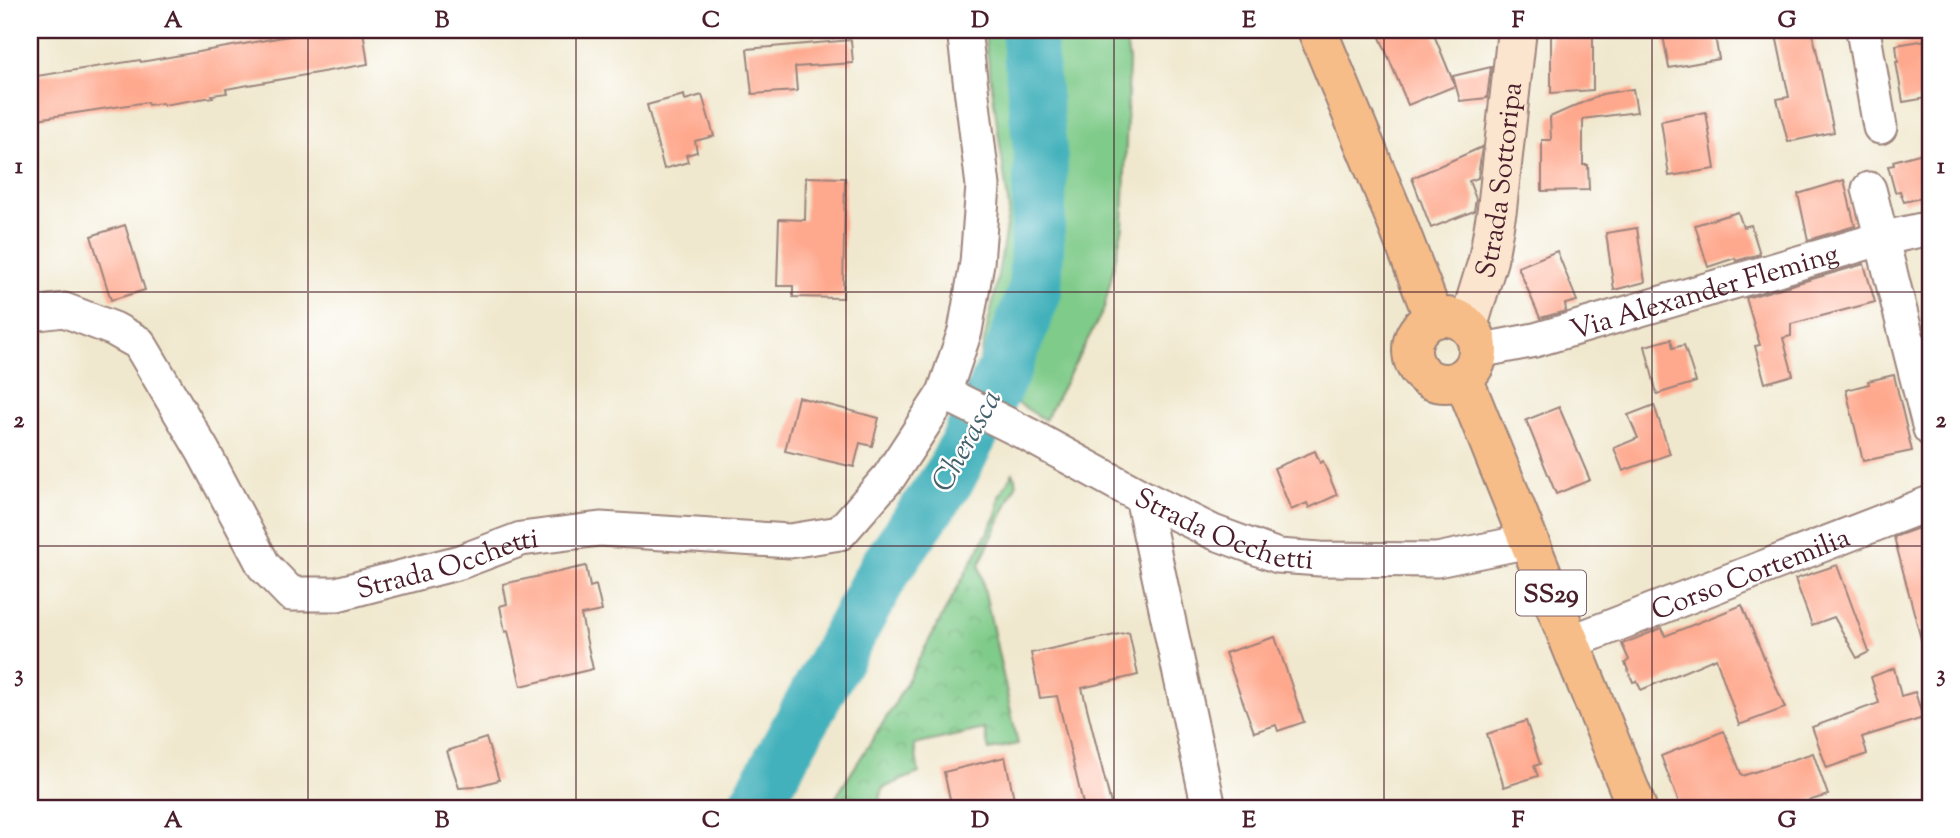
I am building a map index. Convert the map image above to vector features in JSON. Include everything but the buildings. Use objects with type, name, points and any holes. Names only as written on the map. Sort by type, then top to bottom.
[{"type":"main road","name":"SS29","points":[[1317,30],[1393,213],[1461,343],[1529,541],[1637,808]]},
{"type":"street","name":"Strada Occhetti","points":[[30,314],[64,310],[114,329],[139,343],[203,451],[264,566],[291,594],[337,594],[460,562],[522,539],[600,529],[790,541],[840,533],[889,477],[944,393],[965,331],[977,263],[983,186],[964,30]]},
{"type":"street","name":"Strada Sottoripa","points":[[1461,343],[1488,260],[1497,209],[1517,30]]},
{"type":"street","points":[[1863,30],[1880,127]]},
{"type":"street","points":[[1868,188],[1930,429]]},
{"type":"street","name":"Via Alexander Fleming","points":[[1461,343],[1535,340],[1880,239],[1930,228]]},
{"type":"street","name":"Strada Occhetti","points":[[944,393],[1025,433],[1142,498],[1213,532],[1278,556],[1437,560],[1529,541]]},
{"type":"street","points":[[1142,498],[1209,808]]},
{"type":"street","name":"Corso Cortemilia","points":[[1570,642],[1930,503]]},
{"type":"green space","points":[[984,30],[1124,30],[1129,60],[1123,226],[1104,309],[1045,420],[976,377],[995,293],[1009,209]]},
{"type":"green space","points":[[1013,473],[1017,483],[979,565],[1018,744],[989,750],[984,729],[914,745],[919,773],[883,788],[878,808],[829,808],[893,707],[997,515],[999,496]]},
{"type":"waterway","name":"Cherasca","points":[[754,808],[885,569],[950,476],[1005,368],[1035,291],[1041,161],[1028,30]]}]
